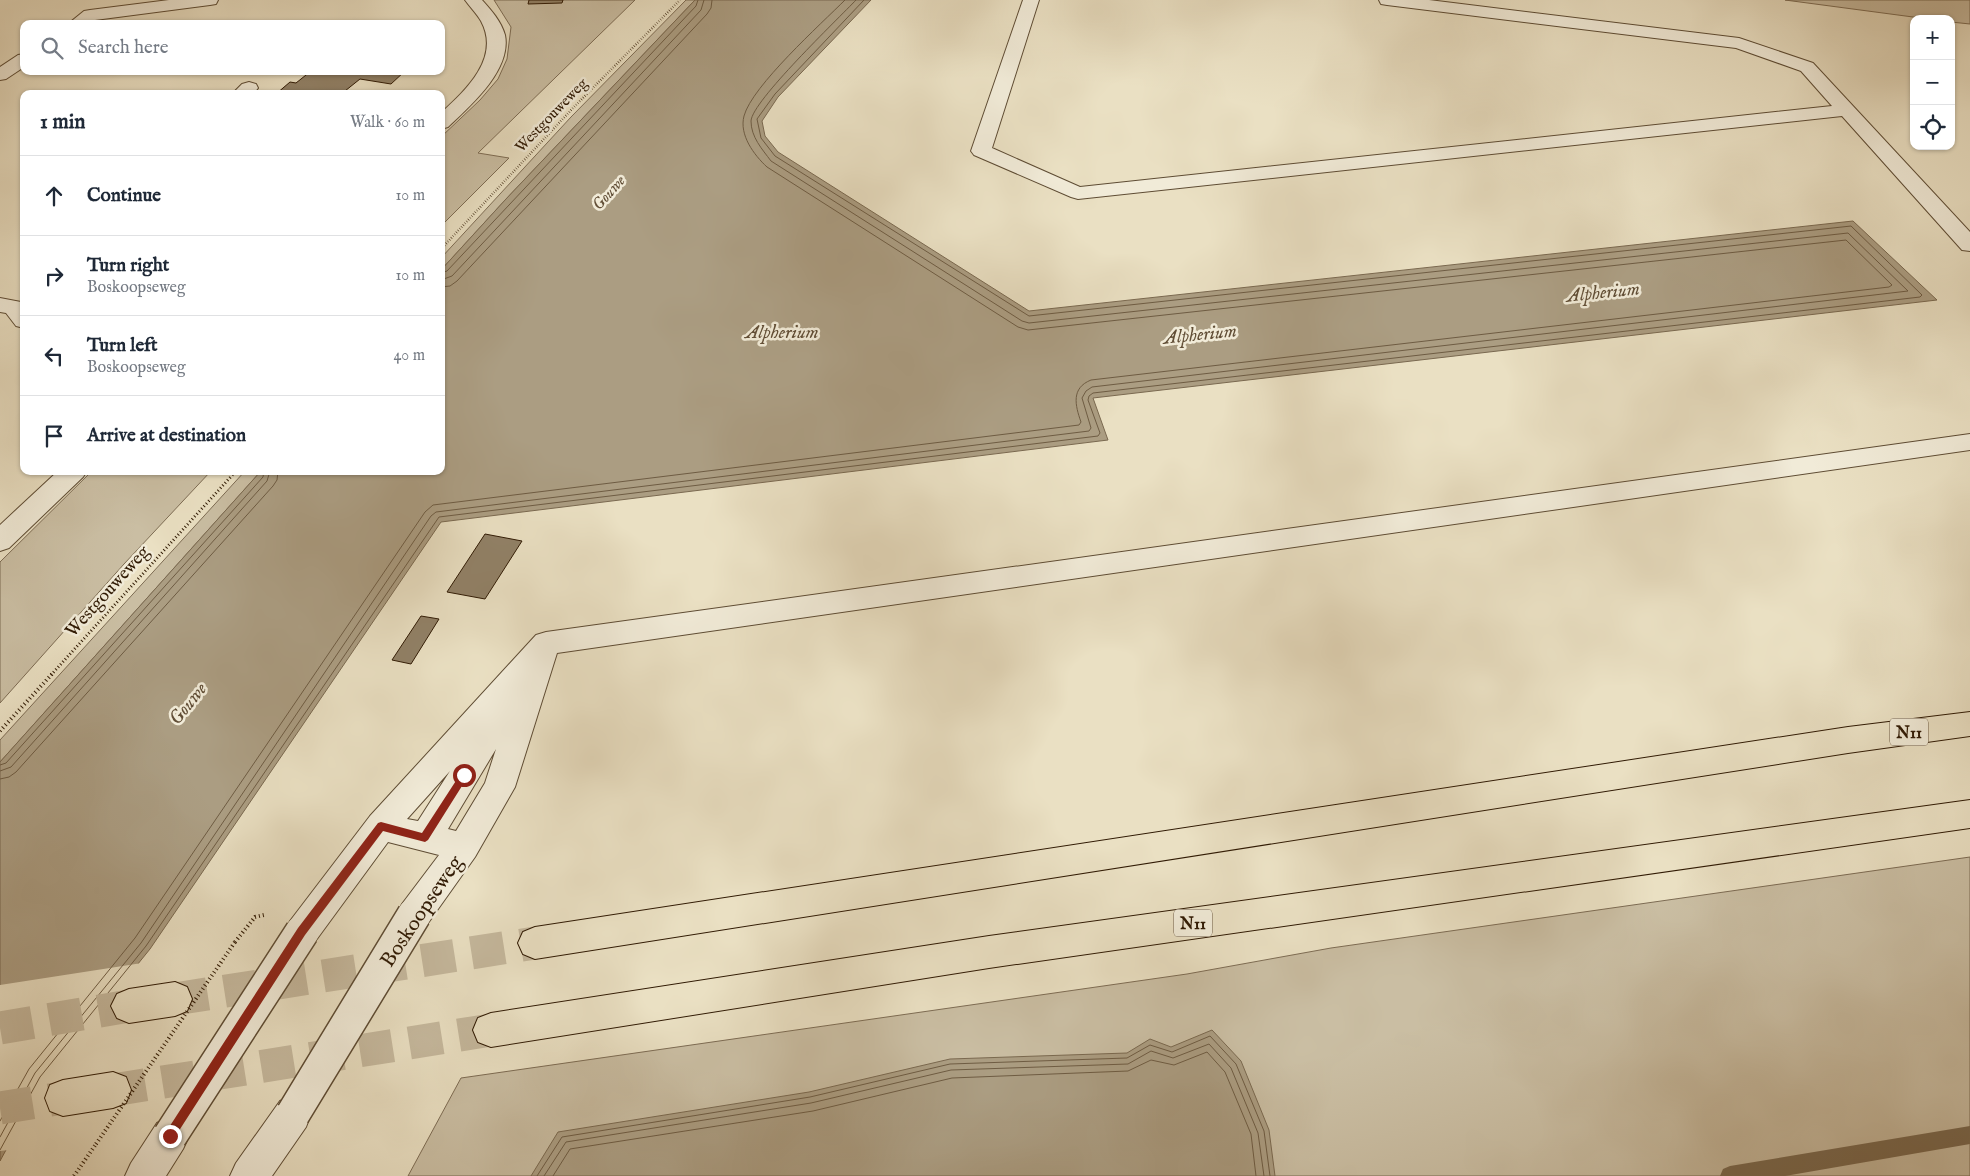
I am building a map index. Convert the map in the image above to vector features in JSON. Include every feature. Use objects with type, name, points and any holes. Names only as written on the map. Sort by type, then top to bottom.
[{"type":"highway","name":"N11","points":[[535,942],[1838,741],[1970,724]]},
{"type":"highway","name":"N11","points":[[491,1030],[989,952],[1970,814]]},
{"type":"highway","points":[[129,1006],[175,999]]},
{"type":"highway","points":[[63,1098],[113,1090]]},
{"type":"street","points":[[83,20],[90,15],[210,0]]},
{"type":"street","points":[[445,119],[467,98],[486,75],[494,55],[496,37],[490,21],[473,0]]},
{"type":"street","points":[[1032,0],[980,151],[1078,193],[1845,110]]},
{"type":"street","points":[[1387,0],[1739,43],[1807,67],[1970,245]]},
{"type":"street","points":[[0,75],[20,62]]},
{"type":"street","points":[[0,305],[13,307],[20,317]]},
{"type":"street","points":[[144,1176],[302,932],[381,826],[546,643],[1970,442]]},
{"type":"street","points":[[0,542],[70,475]]},
{"type":"street","points":[[425,838],[546,643]]},
{"type":"street","points":[[464,847],[499,787],[546,643]]},
{"type":"street","name":"Boskoopseweg","points":[[249,1176],[293,1114],[414,916],[464,847],[381,826]]},
{"type":"path","name":"Westgouweweg","points":[[445,245],[573,108],[680,0]]},
{"type":"path","name":"Westgouweweg","points":[[0,731],[232,475]]},
{"type":"path","points":[[74,1176],[235,942]]},
{"type":"shaded area","points":[[494,0],[635,0],[478,153],[509,158],[445,222],[445,133],[480,100],[498,79],[507,59],[511,27]]},
{"type":"shaded area","points":[[686,0],[695,0],[445,266],[445,254],[571,117]]},
{"type":"shaded area","points":[[1785,0],[1970,0],[1970,24],[1955,22],[1955,15],[1910,15],[1910,17]]},
{"type":"shaded area","points":[[88,475],[207,475],[124,564],[0,703],[0,562]]},
{"type":"shaded area","points":[[241,475],[257,475],[0,762],[0,740]]},
{"type":"shaded area","points":[[1970,857],[1970,1176],[408,1176],[461,1078],[1187,974],[1331,948]]},
{"type":"water","points":[[695,0],[871,0],[778,97],[762,121],[765,136],[778,152],[1029,311],[1853,221],[1937,300],[1093,398],[1108,440],[441,522],[150,949],[44,1080],[0,1161],[0,762],[257,475],[445,475],[445,266]]},
{"type":"water","points":[[1212,1030],[1241,1061],[1269,1130],[1275,1176],[531,1176],[558,1132],[809,1092],[950,1059],[1127,1053],[1150,1039],[1171,1047]]},
{"type":"pier","points":[[142,963],[46,1081],[9,1150],[0,1151],[0,985]]},
{"type":"building","points":[[529,0],[563,0],[562,3],[528,4]]},
{"type":"building","points":[[306,75],[401,75],[391,84],[360,79],[346,90],[281,90],[290,82],[296,83]]},
{"type":"building","points":[[485,534],[522,541],[485,599],[447,592]]},
{"type":"building","points":[[421,616],[439,619],[411,664],[392,660]]},
{"type":"waterway","points":[[1730,1176],[1970,1135]]},
{"type":"tunnel","points":[[175,999],[535,943]]},
{"type":"tunnel","points":[[0,1028],[129,1006]]},
{"type":"tunnel","points":[[113,1090],[491,1030]]},
{"type":"tunnel","points":[[0,1108],[63,1098]]},
{"type":"route","points":[[170,1136],[302,932],[381,826],[425,838],[464,775]]},
{"type":"water label","name":"Gouwe","points":[[608,192]]},
{"type":"water label","name":"Alpherium","points":[[1603,291]]},
{"type":"water label","name":"Alpherium","points":[[782,331]]},
{"type":"water label","name":"Alpherium","points":[[1200,333]]},
{"type":"water label","name":"Gouwe","points":[[187,703]]}]
